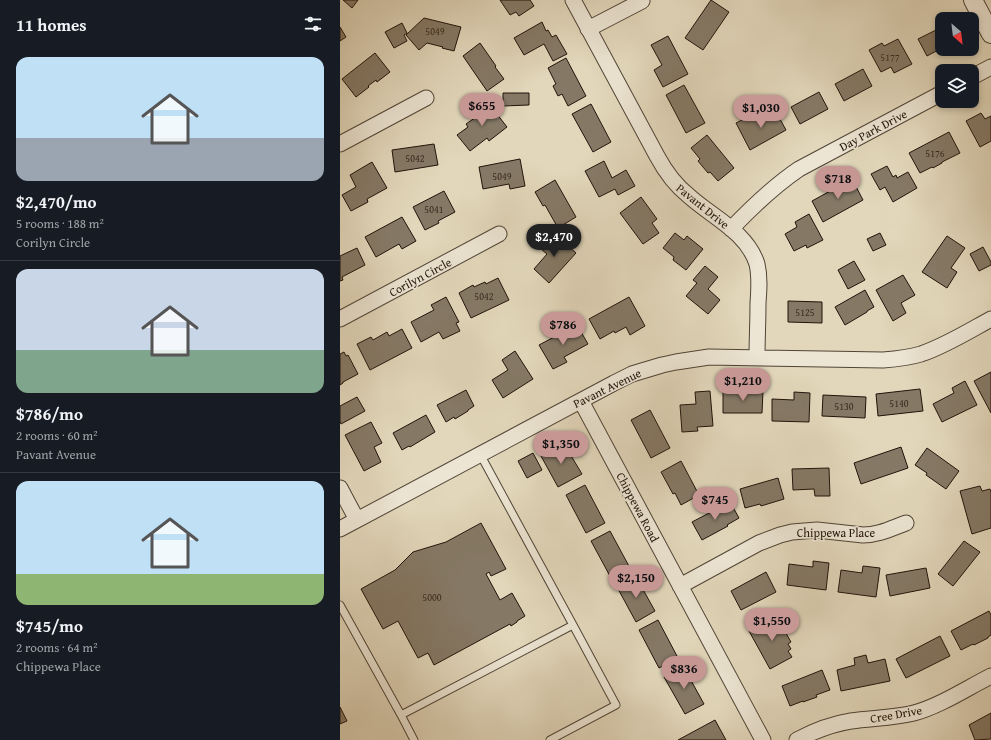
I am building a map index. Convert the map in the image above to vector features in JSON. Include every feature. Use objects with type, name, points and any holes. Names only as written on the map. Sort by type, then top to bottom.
[{"type":"street","name":"Pavant Drive","points":[[573,0],[667,173],[690,197],[745,242],[756,260],[759,275],[757,358]]},
{"type":"street","points":[[588,29],[642,0]]},
{"type":"street","points":[[973,0],[991,34]]},
{"type":"street","points":[[979,73],[991,67]]},
{"type":"street","name":"Day Park Drive","points":[[731,229],[755,204],[788,176],[935,97]]},
{"type":"street","points":[[340,144],[426,98]]},
{"type":"street","name":"Corilyn Circle","points":[[340,319],[499,234]]},
{"type":"street","name":"Pavant Avenue","points":[[340,529],[614,382],[632,374],[669,363],[709,357],[883,360],[908,357],[922,354],[991,319]]},
{"type":"street","name":"Chippewa Road","points":[[581,400],[763,740]]},
{"type":"street","points":[[340,488],[357,520]]},
{"type":"street","name":"Chippewa Place","points":[[680,586],[759,543],[780,535],[792,532],[817,530],[871,535],[906,522]]},
{"type":"street","name":"Cree Drive","points":[[797,740],[814,731],[851,721],[899,716],[927,709],[991,676]]},
{"type":"lane","points":[[480,454],[616,705],[550,740]]},
{"type":"lane","points":[[340,605],[414,740]]},
{"type":"lane","points":[[401,715],[573,625]]},
{"type":"building","points":[[343,0],[358,0],[352,8]]},
{"type":"building","points":[[500,0],[530,0],[534,6],[519,16],[516,12],[510,15]]},
{"type":"building","points":[[711,0],[729,12],[703,50],[685,38]]},
{"type":"building","points":[[424,18],[461,27],[454,51],[427,43],[419,50],[406,35]]},
{"type":"building","points":[[542,22],[546,31],[548,30],[552,37],[556,35],[567,54],[553,61],[544,44],[524,55],[514,38]]},
{"type":"building","points":[[402,23],[407,33],[404,35],[407,41],[394,48],[385,32]]},
{"type":"building","points":[[340,27],[346,37],[340,41]]},
{"type":"building","points":[[935,30],[935,52],[927,56],[918,39]]},
{"type":"building","points":[[668,36],[688,74],[663,87],[654,70],[662,65],[651,45]]},
{"type":"building","points":[[898,39],[912,64],[894,73],[891,67],[881,72],[869,50],[882,43],[884,46]]},
{"type":"building","points":[[480,43],[504,79],[487,91],[463,56]]},
{"type":"building","points":[[375,53],[390,72],[377,82],[376,80],[356,97],[342,79]]},
{"type":"building","points":[[566,58],[586,96],[568,106],[562,94],[558,96],[553,86],[556,84],[548,68]]},
{"type":"building","points":[[863,69],[872,86],[844,101],[835,84]]},
{"type":"building","points":[[684,85],[705,123],[686,133],[666,95]]},
{"type":"building","points":[[819,92],[828,109],[800,124],[791,107]]},
{"type":"building","points":[[503,93],[529,93],[529,105],[503,106]]},
{"type":"building","points":[[486,100],[507,127],[489,141],[487,138],[470,151],[457,135],[468,127],[466,124],[476,117],[472,112]]},
{"type":"building","points":[[591,104],[611,142],[593,152],[572,114]]},
{"type":"building","points":[[775,110],[786,130],[750,150],[736,123],[750,116],[756,117],[757,120]]},
{"type":"building","points":[[981,113],[985,119],[991,116],[991,141],[980,147],[966,121]]},
{"type":"building","points":[[949,132],[960,153],[933,168],[932,167],[920,173],[909,153]]},
{"type":"building","points":[[707,135],[734,168],[718,181],[710,172],[708,173],[698,161],[700,159],[691,148]]},
{"type":"building","points":[[434,144],[438,165],[395,172],[392,150]]},
{"type":"building","points":[[520,159],[525,186],[510,189],[509,184],[483,189],[479,167]]},
{"type":"building","points":[[604,161],[612,178],[626,170],[635,186],[618,195],[615,189],[599,197],[585,171]]},
{"type":"building","points":[[372,162],[387,188],[367,199],[368,202],[351,211],[342,195],[356,187],[350,175]]},
{"type":"building","points":[[887,166],[893,177],[896,175],[897,178],[908,172],[917,188],[893,202],[885,187],[880,190],[871,174]]},
{"type":"building","points":[[852,179],[863,200],[823,222],[812,201]]},
{"type":"building","points":[[555,180],[576,217],[558,228],[545,205],[543,206],[535,192]]},
{"type":"building","points":[[444,191],[455,212],[438,221],[439,223],[425,230],[413,207]]},
{"type":"building","points":[[641,197],[657,219],[652,223],[659,233],[643,244],[620,213]]},
{"type":"building","points":[[809,214],[823,240],[807,248],[806,245],[794,251],[785,234],[797,227],[795,222]]},
{"type":"building","points":[[402,217],[416,241],[402,249],[399,244],[376,257],[365,237]]},
{"type":"building","points":[[675,233],[684,240],[687,236],[703,249],[686,270],[673,260],[674,257],[663,248]]},
{"type":"building","points":[[880,233],[886,245],[873,251],[867,239]]},
{"type":"building","points":[[555,234],[576,253],[549,283],[534,269],[547,254],[541,249]]},
{"type":"building","points":[[947,236],[965,248],[951,268],[957,272],[947,288],[922,272]]},
{"type":"building","points":[[983,247],[991,262],[991,265],[979,271],[970,254]]},
{"type":"building","points":[[357,248],[365,265],[342,277],[343,280],[340,281],[340,256]]},
{"type":"building","points":[[854,261],[865,280],[848,289],[838,270]]},
{"type":"building","points":[[705,266],[718,277],[708,289],[720,300],[708,314],[686,296],[697,283],[693,280]]},
{"type":"building","points":[[903,275],[915,295],[901,303],[906,313],[893,321],[876,290]]},
{"type":"building","points":[[498,278],[509,300],[471,318],[459,293],[473,285],[474,287],[485,282],[486,284]]},
{"type":"building","points":[[865,290],[874,307],[845,325],[835,307]]},
{"type":"building","points":[[446,297],[459,322],[456,323],[460,331],[443,339],[439,332],[421,342],[411,322],[434,310],[431,305]]},
{"type":"building","points":[[629,297],[645,326],[630,335],[626,327],[615,333],[614,331],[600,339],[589,319]]},
{"type":"building","points":[[788,301],[822,302],[822,323],[788,322]]},
{"type":"building","points":[[577,325],[588,344],[564,357],[567,362],[553,369],[539,345]]},
{"type":"building","points":[[402,329],[412,348],[370,370],[357,344],[371,337],[373,340],[387,332],[389,336]]},
{"type":"building","points":[[515,351],[533,379],[503,398],[492,380],[508,370],[502,360]]},
{"type":"building","points":[[344,352],[346,356],[348,355],[358,374],[340,385],[340,354]]},
{"type":"building","points":[[991,372],[991,413],[974,381]]},
{"type":"building","points":[[965,381],[977,405],[942,422],[933,404],[954,393],[952,388]]},
{"type":"building","points":[[920,389],[923,411],[878,416],[876,394]]},
{"type":"building","points":[[466,390],[474,406],[455,419],[454,417],[446,422],[437,405]]},
{"type":"building","points":[[710,391],[713,426],[697,427],[698,431],[682,432],[680,405],[696,404],[695,392]]},
{"type":"building","points":[[723,391],[763,391],[762,413],[723,413]]},
{"type":"building","points":[[794,392],[810,393],[809,422],[772,421],[772,399],[794,400]]},
{"type":"building","points":[[823,395],[866,397],[865,418],[822,416]]},
{"type":"building","points":[[357,397],[365,411],[341,424],[340,406]]},
{"type":"building","points":[[650,410],[670,448],[651,458],[631,420]]},
{"type":"building","points":[[426,415],[435,432],[402,450],[393,433]]},
{"type":"building","points":[[371,422],[382,443],[374,447],[381,462],[364,471],[345,435]]},
{"type":"building","points":[[564,444],[582,474],[558,487],[541,456]]},
{"type":"building","points":[[901,447],[908,468],[861,484],[854,463]]},
{"type":"building","points":[[927,448],[959,471],[946,489],[915,465]]},
{"type":"building","points":[[533,453],[542,470],[527,478],[518,461]]},
{"type":"building","points":[[681,461],[699,495],[681,505],[661,472]]},
{"type":"building","points":[[829,468],[830,496],[815,496],[814,489],[793,490],[792,469]]},
{"type":"building","points":[[778,478],[784,499],[761,506],[760,504],[745,508],[740,489]]},
{"type":"building","points":[[585,485],[605,523],[586,533],[566,495]]},
{"type":"building","points":[[980,486],[982,491],[990,489],[991,492],[991,528],[972,534],[960,491]]},
{"type":"building","points":[[730,502],[739,518],[727,525],[728,526],[702,540],[692,522]]},
{"type":"building","points":[[481,523],[506,569],[491,576],[489,572],[486,574],[500,600],[512,593],[525,616],[511,626],[510,624],[434,665],[428,653],[418,658],[398,621],[383,629],[361,589],[395,570],[413,552],[446,542]]},
{"type":"building","points":[[610,531],[630,568],[611,578],[591,541]]},
{"type":"building","points":[[964,541],[980,552],[953,586],[938,574]]},
{"type":"building","points":[[813,561],[829,563],[826,590],[787,585],[789,564],[813,567]]},
{"type":"building","points":[[863,566],[880,568],[876,597],[838,592],[841,570],[862,573]]},
{"type":"building","points":[[926,568],[930,588],[890,596],[886,575]]},
{"type":"building","points":[[766,572],[776,592],[741,610],[731,591]]},
{"type":"building","points":[[636,577],[655,611],[636,622],[617,587]]},
{"type":"building","points":[[989,611],[991,615],[991,635],[974,645],[973,644],[961,650],[951,631]]},
{"type":"building","points":[[776,616],[782,625],[773,630],[775,632],[783,628],[791,642],[788,644],[791,649],[788,651],[792,657],[770,669],[749,631]]},
{"type":"building","points":[[658,620],[678,658],[659,668],[639,630]]},
{"type":"building","points":[[940,636],[950,656],[906,678],[896,659]]},
{"type":"building","points":[[866,655],[868,663],[885,659],[890,681],[841,691],[837,670],[855,665],[854,658]]},
{"type":"building","points":[[683,666],[704,704],[685,714],[664,677]]},
{"type":"building","points":[[822,670],[830,690],[816,695],[817,697],[790,706],[782,686]]},
{"type":"building","points":[[340,707],[347,721],[340,724]]},
{"type":"building","points":[[991,713],[991,739],[975,740],[969,725]]},
{"type":"building","points":[[715,720],[726,740],[678,740]]}]
